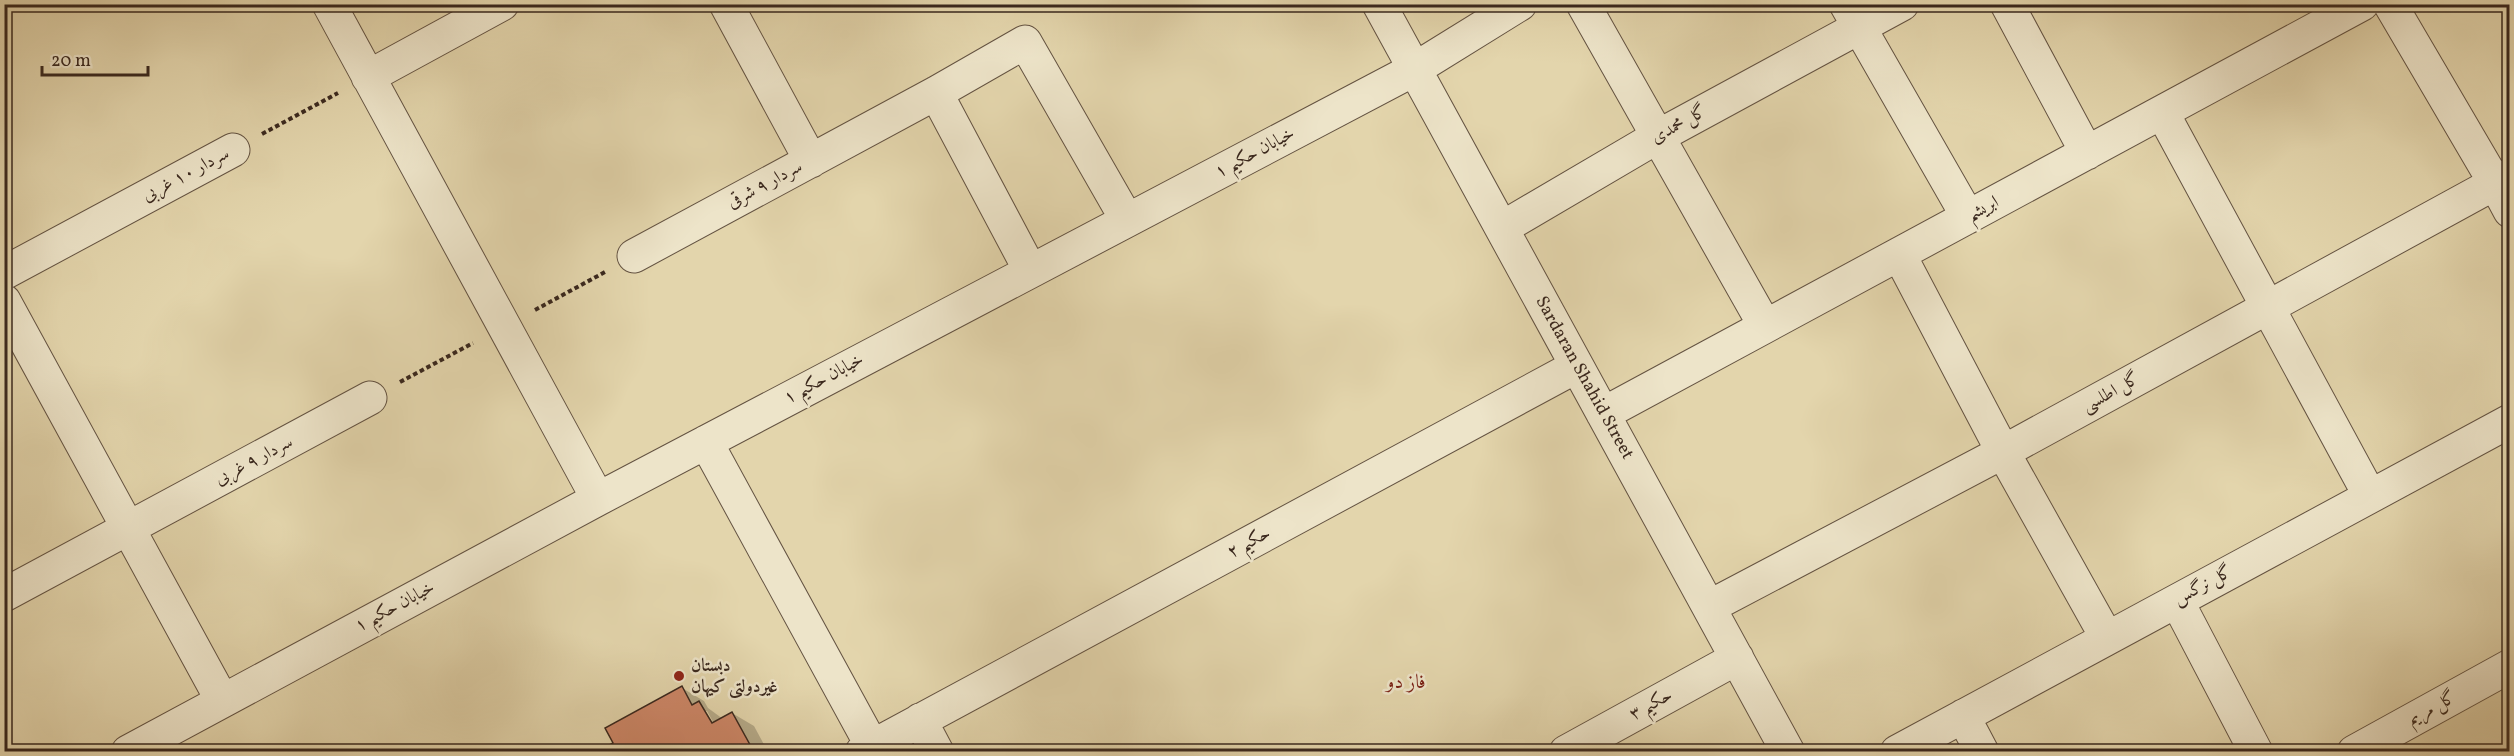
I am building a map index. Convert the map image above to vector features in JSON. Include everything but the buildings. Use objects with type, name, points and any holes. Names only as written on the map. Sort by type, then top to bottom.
[{"type":"street","points":[[329,4],[598,499]]},
{"type":"street","points":[[368,77],[502,4]]},
{"type":"street","points":[[726,4],[811,161]]},
{"type":"street","name":"Sardaran Shahid Street","points":[[1379,4],[1788,752]]},
{"type":"street","name":"خیابان حکیم ۱","points":[[128,752],[706,441],[1415,69],[1520,4]]},
{"type":"street","points":[[1583,4],[1765,326]]},
{"type":"street","name":"گل محمدی","points":[[1502,228],[1658,137],[1853,16],[1902,4]]},
{"type":"street","points":[[2007,4],[2087,153]]},
{"type":"street","name":"ابریشم","points":[[1603,414],[2362,4]]},
{"type":"street","points":[[2390,4],[2505,190]]},
{"type":"street","points":[[1853,16],[1968,217]]},
{"type":"street","name":"سردار ۹ شرقی","points":[[634,256],[936,93],[1025,42],[1126,220]]},
{"type":"street","points":[[936,93],[1030,270]]},
{"type":"street","points":[[2162,112],[2370,496]]},
{"type":"street","name":"سردار ۱۰ غربی","points":[[4,273],[233,150]]},
{"type":"street","name":"گل اطلسی","points":[[1709,607],[2003,452],[2268,308],[2505,190]]},
{"type":"street","points":[[1899,254],[2003,452],[2107,638]]},
{"type":"street","points":[[4,301],[222,700]]},
{"type":"street","name":"حکیم ۲","points":[[867,749],[1577,366]]},
{"type":"street","name":"سردار ۹ غربی","points":[[4,595],[370,398]]},
{"type":"street","name":"گل نرگس","points":[[1897,752],[2510,421]]},
{"type":"street","points":[[706,441],[867,749]]},
{"type":"street","points":[[2177,601],[2256,752]]},
{"type":"street","name":"حکیم ۳","points":[[1566,752],[1737,658]]},
{"type":"street","name":"گل مریم","points":[[2354,752],[2510,666]]},
{"type":"street","points":[[1963,716],[1982,752]]},
{"type":"street","points":[[920,720],[938,752]]},
{"type":"path","name":"سردار ۱۰ غربی","points":[[233,150],[368,77]]},
{"type":"path","points":[[370,398],[634,256]]},
{"type":"place","name":"دبستان غیردولتی کیهان","points":[[679,676]]},
{"type":"district","name":"فاز دو","points":[[1406,683]]}]
